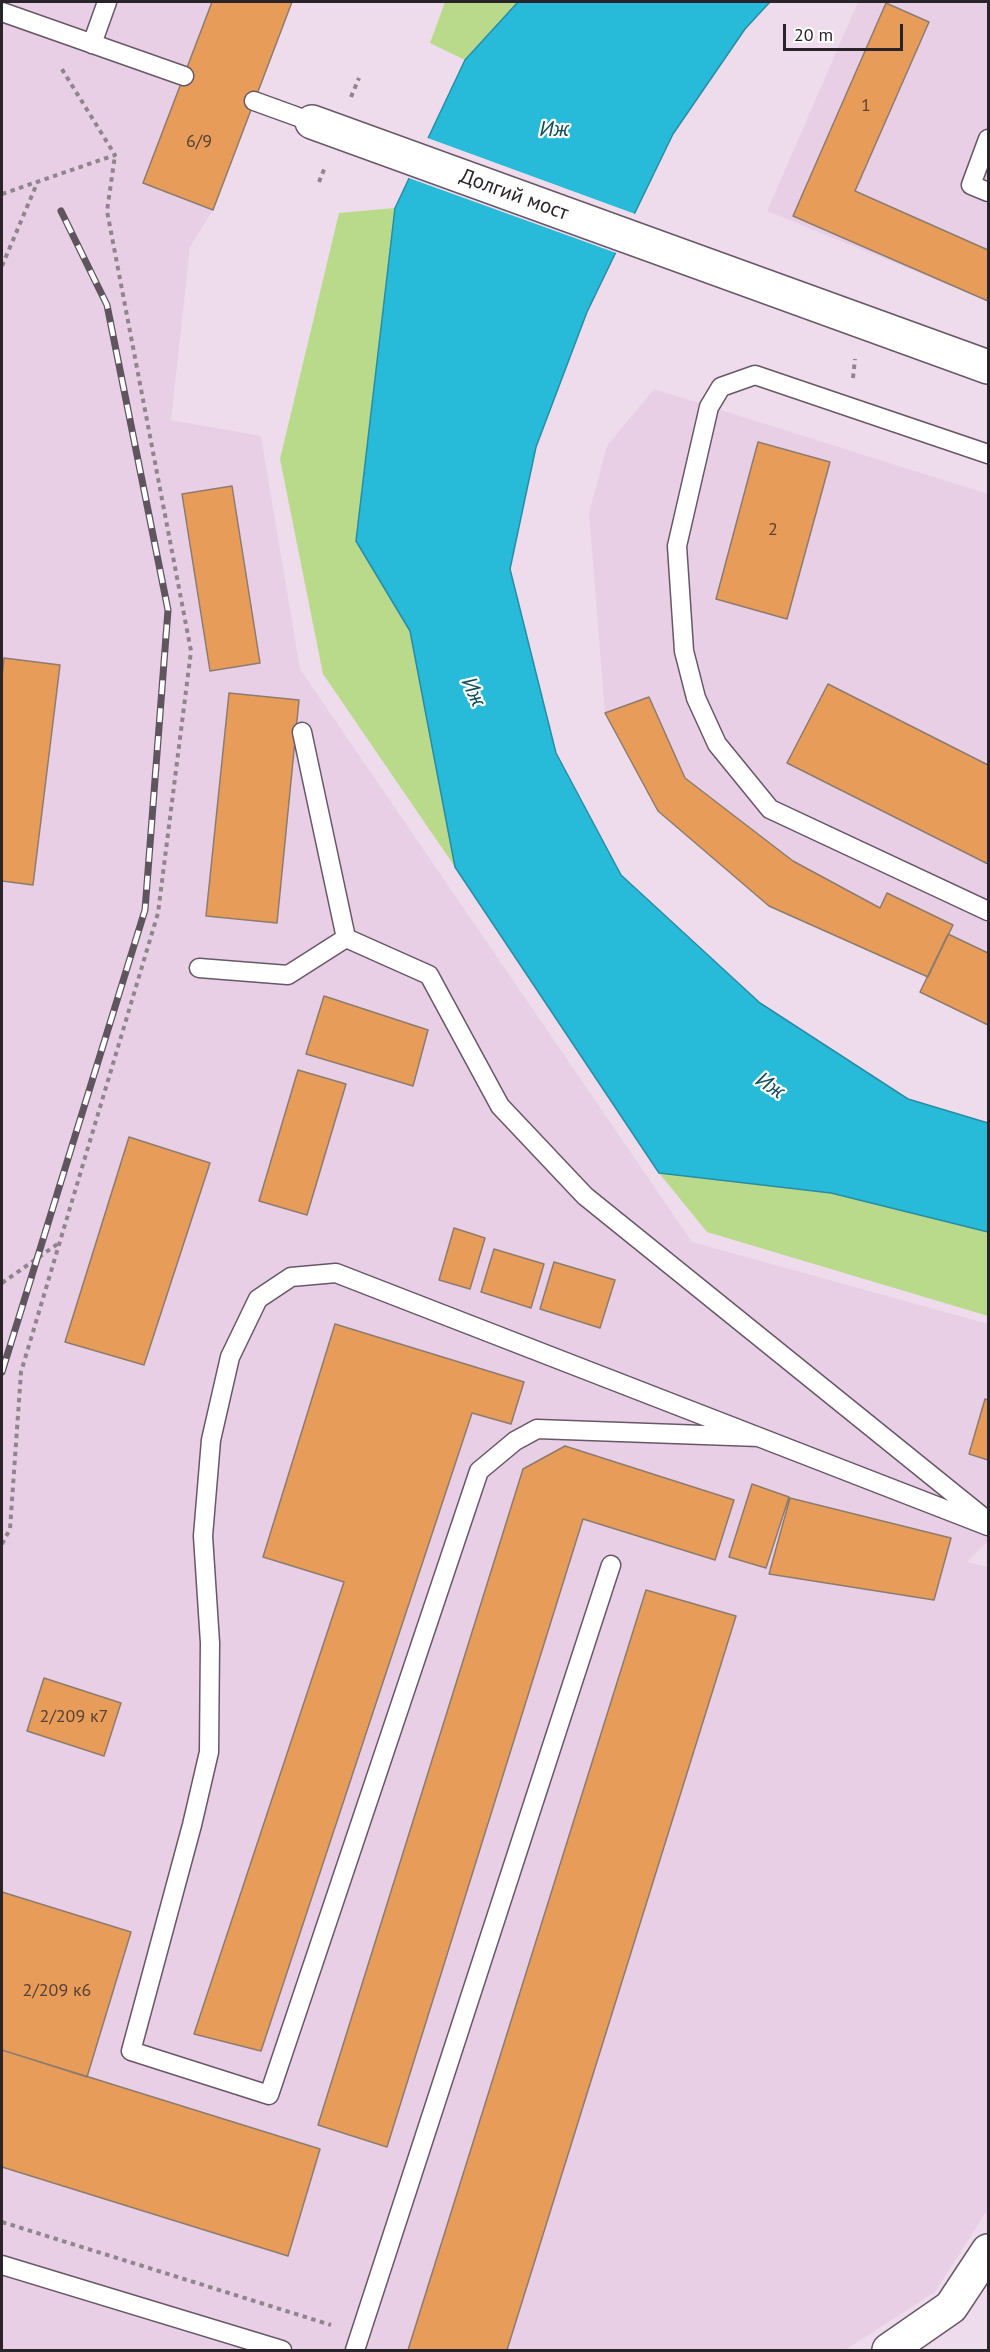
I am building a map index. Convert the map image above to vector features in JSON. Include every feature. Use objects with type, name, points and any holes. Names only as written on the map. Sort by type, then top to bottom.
[{"type":"street","name":"Долгий мост","points":[[312,122],[988,367]]},
{"type":"street","points":[[889,2350],[951,2307],[988,2251]]},
{"type":"lane","points":[[92,44],[107,2]]},
{"type":"lane","points":[[2,12],[184,76]]},
{"type":"lane","points":[[254,101],[312,122]]},
{"type":"lane","points":[[988,139],[971,185],[988,192]]},
{"type":"lane","points":[[988,454],[755,375],[722,387],[709,407],[677,546],[684,651],[696,698],[717,744],[770,809],[988,911]]},
{"type":"lane","points":[[302,732],[346,938]]},
{"type":"lane","points":[[199,968],[288,975],[346,938]]},
{"type":"lane","points":[[346,938],[429,975],[500,1106],[585,1196],[988,1521]]},
{"type":"lane","points":[[759,1437],[537,1429],[515,1441],[479,1471],[268,2095],[131,2050],[192,1825],[209,1752],[210,1643],[203,1536],[211,1440],[230,1357],[258,1299],[291,1277],[336,1273],[759,1437],[988,1526]]},
{"type":"lane","points":[[358,2343],[611,1565]]},
{"type":"lane","points":[[2,2265],[282,2350]]},
{"type":"path","points":[[2,1544],[10,1529],[21,1372],[158,913],[191,651],[107,211],[115,155],[34,23]]},
{"type":"path","points":[[351,99],[358,78]]},
{"type":"path","points":[[2,194],[115,155]]},
{"type":"path","points":[[2,266],[39,181]]},
{"type":"path","points":[[2,1283],[60,1243]]},
{"type":"path","points":[[2,2222],[358,2343]]},
{"type":"shaded area","points":[[2,2],[292,2],[213,210],[190,247],[171,420],[261,436],[300,669],[692,1242],[988,1324],[988,1541],[967,1562],[988,1567],[988,2209],[935,2292],[845,2350],[2,2350]]},
{"type":"shaded area","points":[[858,2],[988,2],[988,301],[767,211]]},
{"type":"shaded area","points":[[654,389],[988,494],[988,1025],[920,992],[927,977],[769,906],[658,811],[605,713],[589,513],[607,446]]},
{"type":"green space","points":[[445,2],[518,2],[465,60],[430,43]]},
{"type":"green space","points":[[395,208],[356,541],[410,631],[455,867],[323,674],[280,459],[339,213]]},
{"type":"green space","points":[[659,1173],[831,1193],[988,1232],[988,1316],[707,1232]]},
{"type":"water","name":"Иж","points":[[518,2],[770,2],[745,29],[673,134],[587,312],[536,447],[510,569],[556,753],[621,875],[760,1003],[908,1099],[988,1123],[988,1232],[831,1193],[659,1173],[455,867],[410,631],[356,541],[395,208],[465,60]]},
{"type":"pier","points":[[425,137],[638,215],[619,254],[406,177]]},
{"type":"building","points":[[212,2],[292,2],[213,210],[143,183]]},
{"type":"building","points":[[886,3],[929,22],[855,191],[988,250],[988,301],[793,216]]},
{"type":"building","points":[[758,442],[830,462],[787,619],[716,599]]},
{"type":"building","points":[[232,486],[260,663],[210,671],[182,494]]},
{"type":"building","points":[[4,658],[60,665],[33,885],[2,881],[2,677]]},
{"type":"building","points":[[828,684],[988,765],[988,864],[787,763]]},
{"type":"building","points":[[229,693],[299,700],[277,923],[206,916]]},
{"type":"building","points":[[649,697],[685,778],[793,861],[880,908],[887,893],[953,925],[928,977],[769,906],[658,811],[605,713]]},
{"type":"building","points":[[948,934],[988,953],[988,1025],[920,992]]},
{"type":"building","points":[[324,996],[428,1030],[413,1086],[306,1054]]},
{"type":"building","points":[[298,1070],[346,1084],[307,1215],[259,1201]]},
{"type":"building","points":[[129,1137],[210,1163],[144,1365],[65,1342]]},
{"type":"building","points":[[454,1228],[485,1238],[470,1289],[439,1280]]},
{"type":"building","points":[[494,1249],[544,1264],[531,1308],[481,1292]]},
{"type":"building","points":[[554,1262],[615,1280],[600,1328],[540,1309]]},
{"type":"building","points":[[335,1324],[524,1382],[511,1424],[472,1413],[261,2051],[194,2034],[344,1582],[263,1557]]},
{"type":"building","points":[[985,1399],[988,1400],[988,1460],[969,1454]]},
{"type":"building","points":[[565,1446],[734,1500],[715,1560],[583,1519],[387,2147],[318,2125],[523,1469]]},
{"type":"building","points":[[752,1484],[789,1497],[766,1568],[729,1557]]},
{"type":"building","points":[[790,1498],[951,1538],[934,1600],[769,1574]]},
{"type":"building","points":[[646,1590],[736,1616],[507,2350],[408,2350]]},
{"type":"building","points":[[44,1678],[121,1703],[104,1756],[27,1731]]},
{"type":"building","points":[[2,1892],[131,1932],[87,2077],[2,2050]]},
{"type":"building","points":[[2,2050],[320,2149],[288,2256],[2,2167]]},
{"type":"railway","points":[[2,1372],[145,910],[168,610],[107,305],[61,211]]}]
